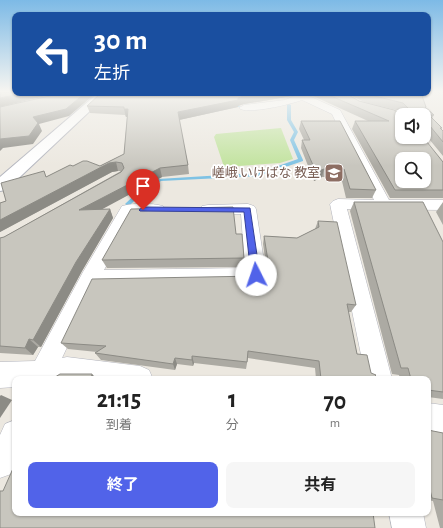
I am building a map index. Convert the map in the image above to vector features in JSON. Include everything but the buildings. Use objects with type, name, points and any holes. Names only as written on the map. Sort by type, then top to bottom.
[{"type":"main road","points":[[0,186],[78,117]]},
{"type":"street","points":[[338,117],[384,205]]},
{"type":"street","points":[[378,376],[338,204],[384,205],[427,212],[443,206]]},
{"type":"street","points":[[41,376],[90,278],[128,210],[248,210],[256,275],[90,278]]},
{"type":"street","points":[[44,376],[68,370],[116,376]]},
{"type":"street","points":[[0,375],[20,376]]},
{"type":"street","points":[[431,417],[443,419]]},
{"type":"street","points":[[0,463],[12,441]]},
{"type":"street","points":[[407,516],[409,528]]},
{"type":"green space","points":[[281,128],[293,159],[280,163],[224,167],[214,137],[216,134]]},
{"type":"waterway","points":[[128,204],[145,188],[160,180],[259,174],[301,160],[292,140],[296,132],[289,120],[289,117]]},
{"type":"place","name":"嵯峨 いけばな 教室","points":[[334,173]]},
{"type":"route","points":[[143,210],[248,210],[256,275]]}]
